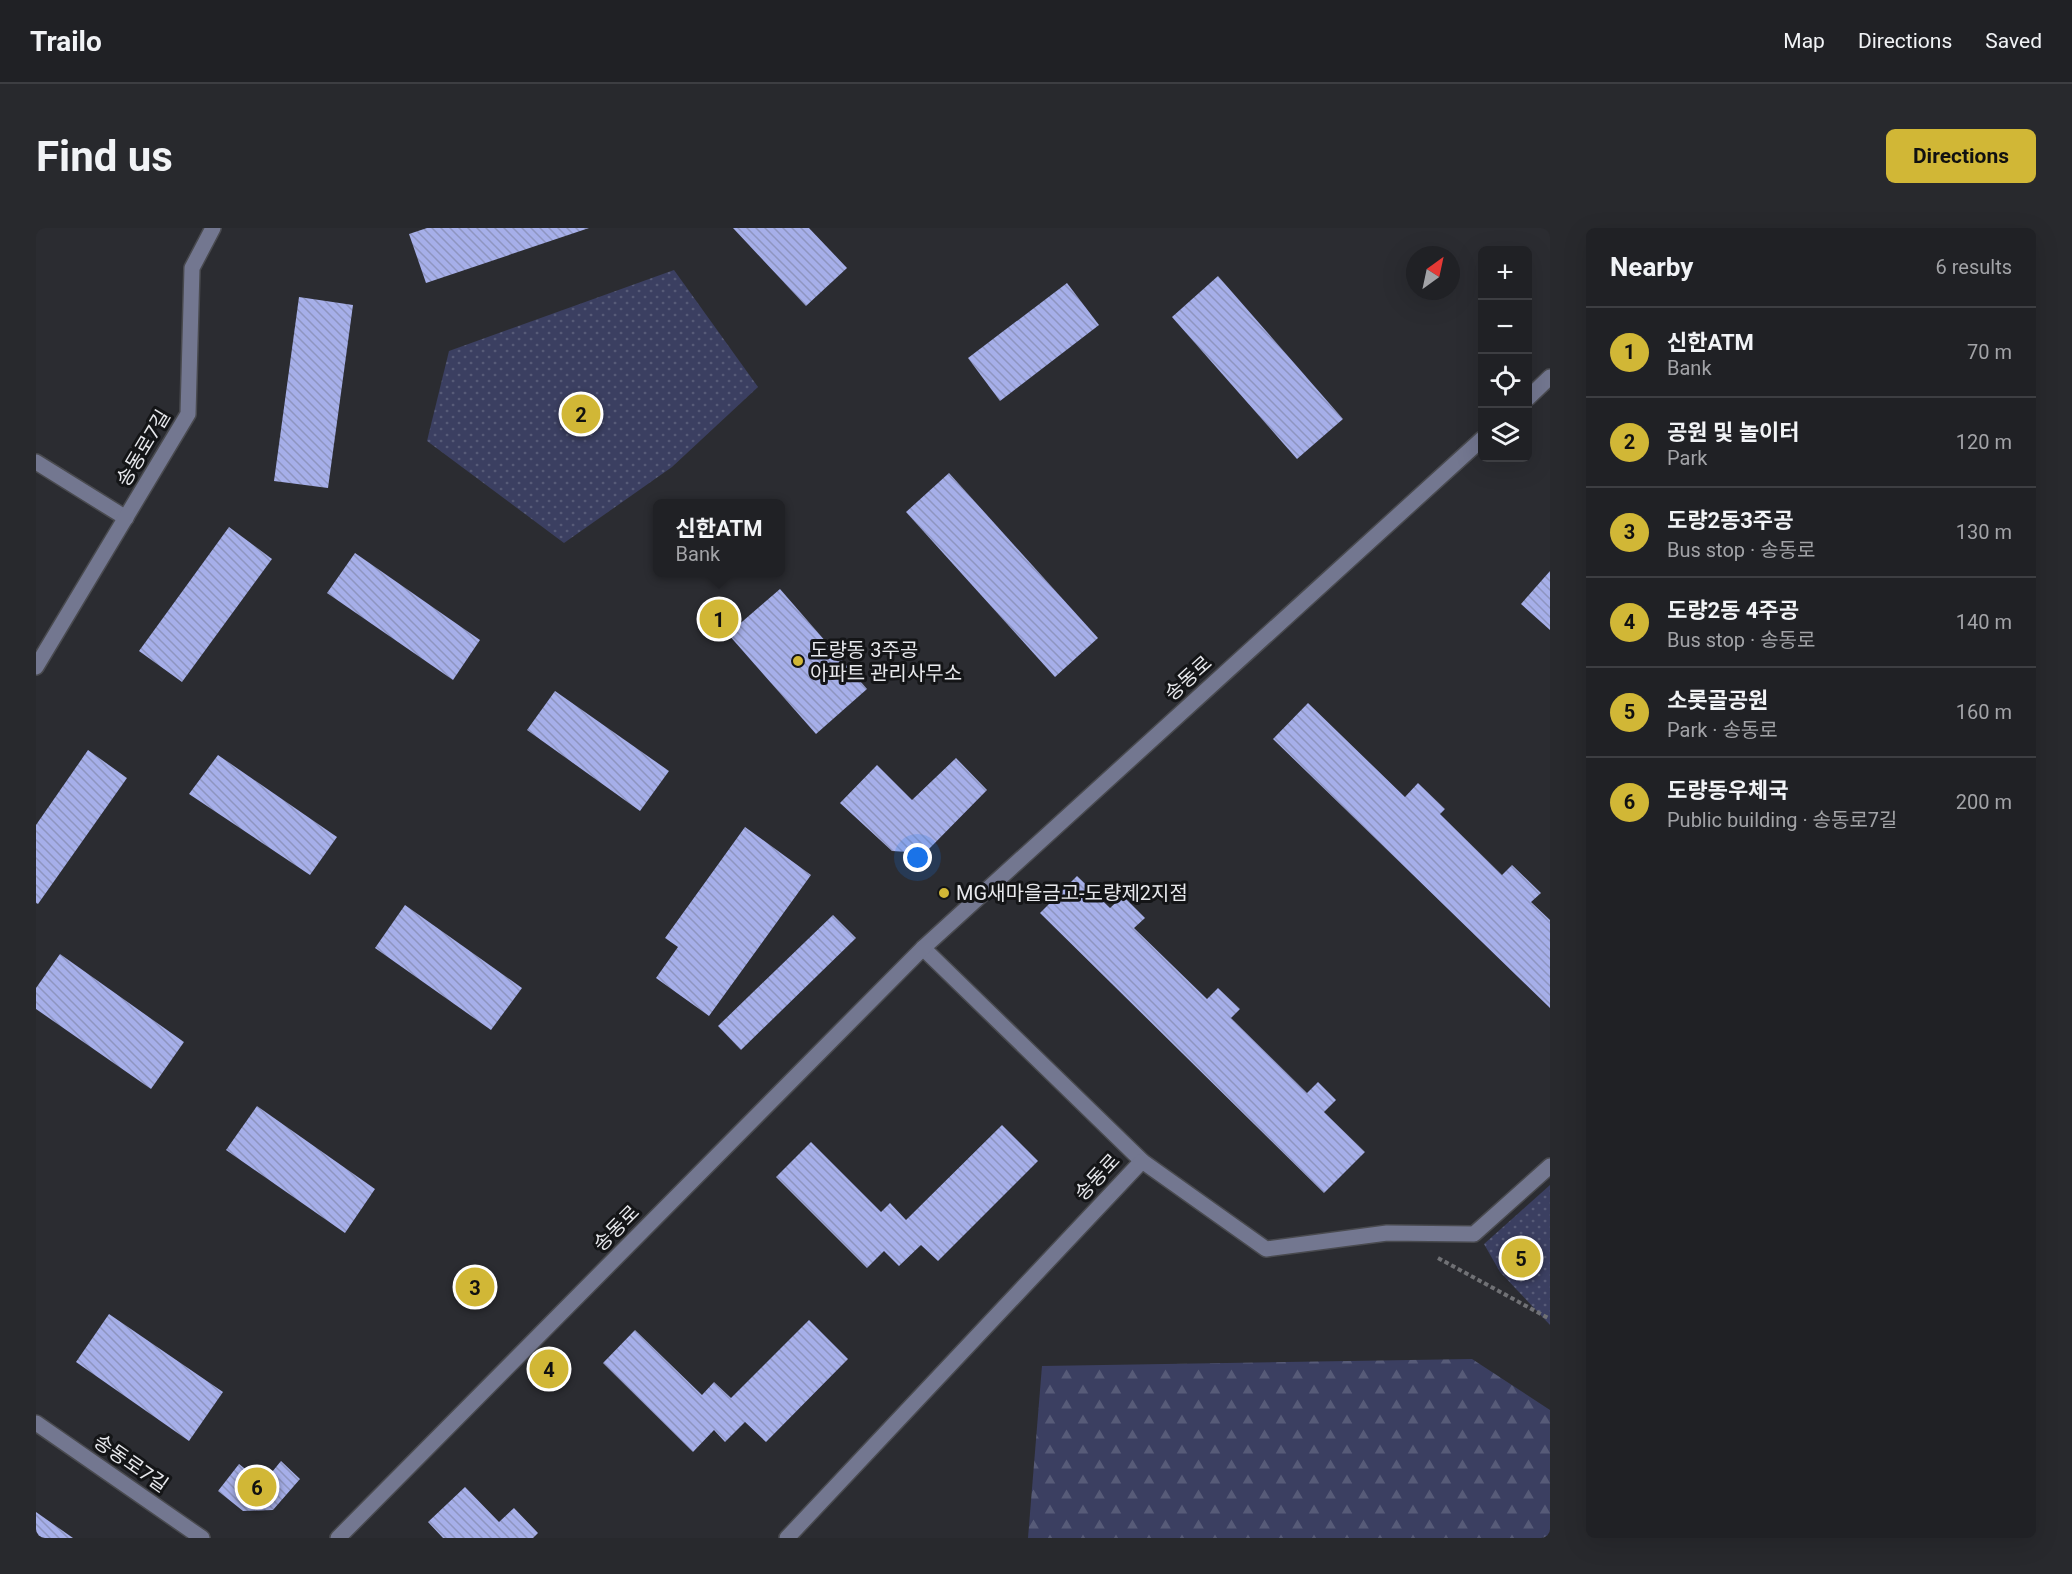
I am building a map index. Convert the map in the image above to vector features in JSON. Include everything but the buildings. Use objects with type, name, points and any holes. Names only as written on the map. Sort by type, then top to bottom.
[{"type":"street","name":"송동로7길","points":[[36,668],[188,414],[192,268],[213,228]]},
{"type":"street","points":[[1532,394],[1550,378]]},
{"type":"street","name":"송동로","points":[[338,1538],[922,948],[1478,443]]},
{"type":"street","points":[[36,462],[126,518]]},
{"type":"street","name":"송동로","points":[[922,948],[1142,1161],[1266,1249],[1387,1233],[1474,1234],[1550,1166]]},
{"type":"street","name":"송동로","points":[[788,1538],[1142,1161]]},
{"type":"street","name":"송동로7길","points":[[36,1423],[202,1538]]},
{"type":"path","points":[[1407,1233],[1439,1259],[1550,1318]]},
{"type":"green space","points":[[674,270],[758,387],[672,467],[564,543],[427,441],[449,351]]},
{"type":"green space","points":[[1550,1185],[1550,1325],[1500,1272],[1484,1244]]},
{"type":"green space","points":[[1472,1359],[1550,1410],[1550,1538],[1028,1538],[1042,1366]]},
{"type":"place","name":"공원 및 놀이터","points":[[581,414]]},
{"type":"place","name":"신한ATM","points":[[719,619]]},
{"type":"place","name":"도량동 3주공 아파트 관리사무소","points":[[798,661]]},
{"type":"place","name":"MG새마을금고-도량제2지점","points":[[944,893]]},
{"type":"place","name":"소롯골공원","points":[[1521,1258]]},
{"type":"place","name":"도량2동3주공","points":[[475,1287]]},
{"type":"place","name":"도량2동 4주공","points":[[549,1369]]},
{"type":"place","name":"도량동우체국","points":[[257,1487]]}]
